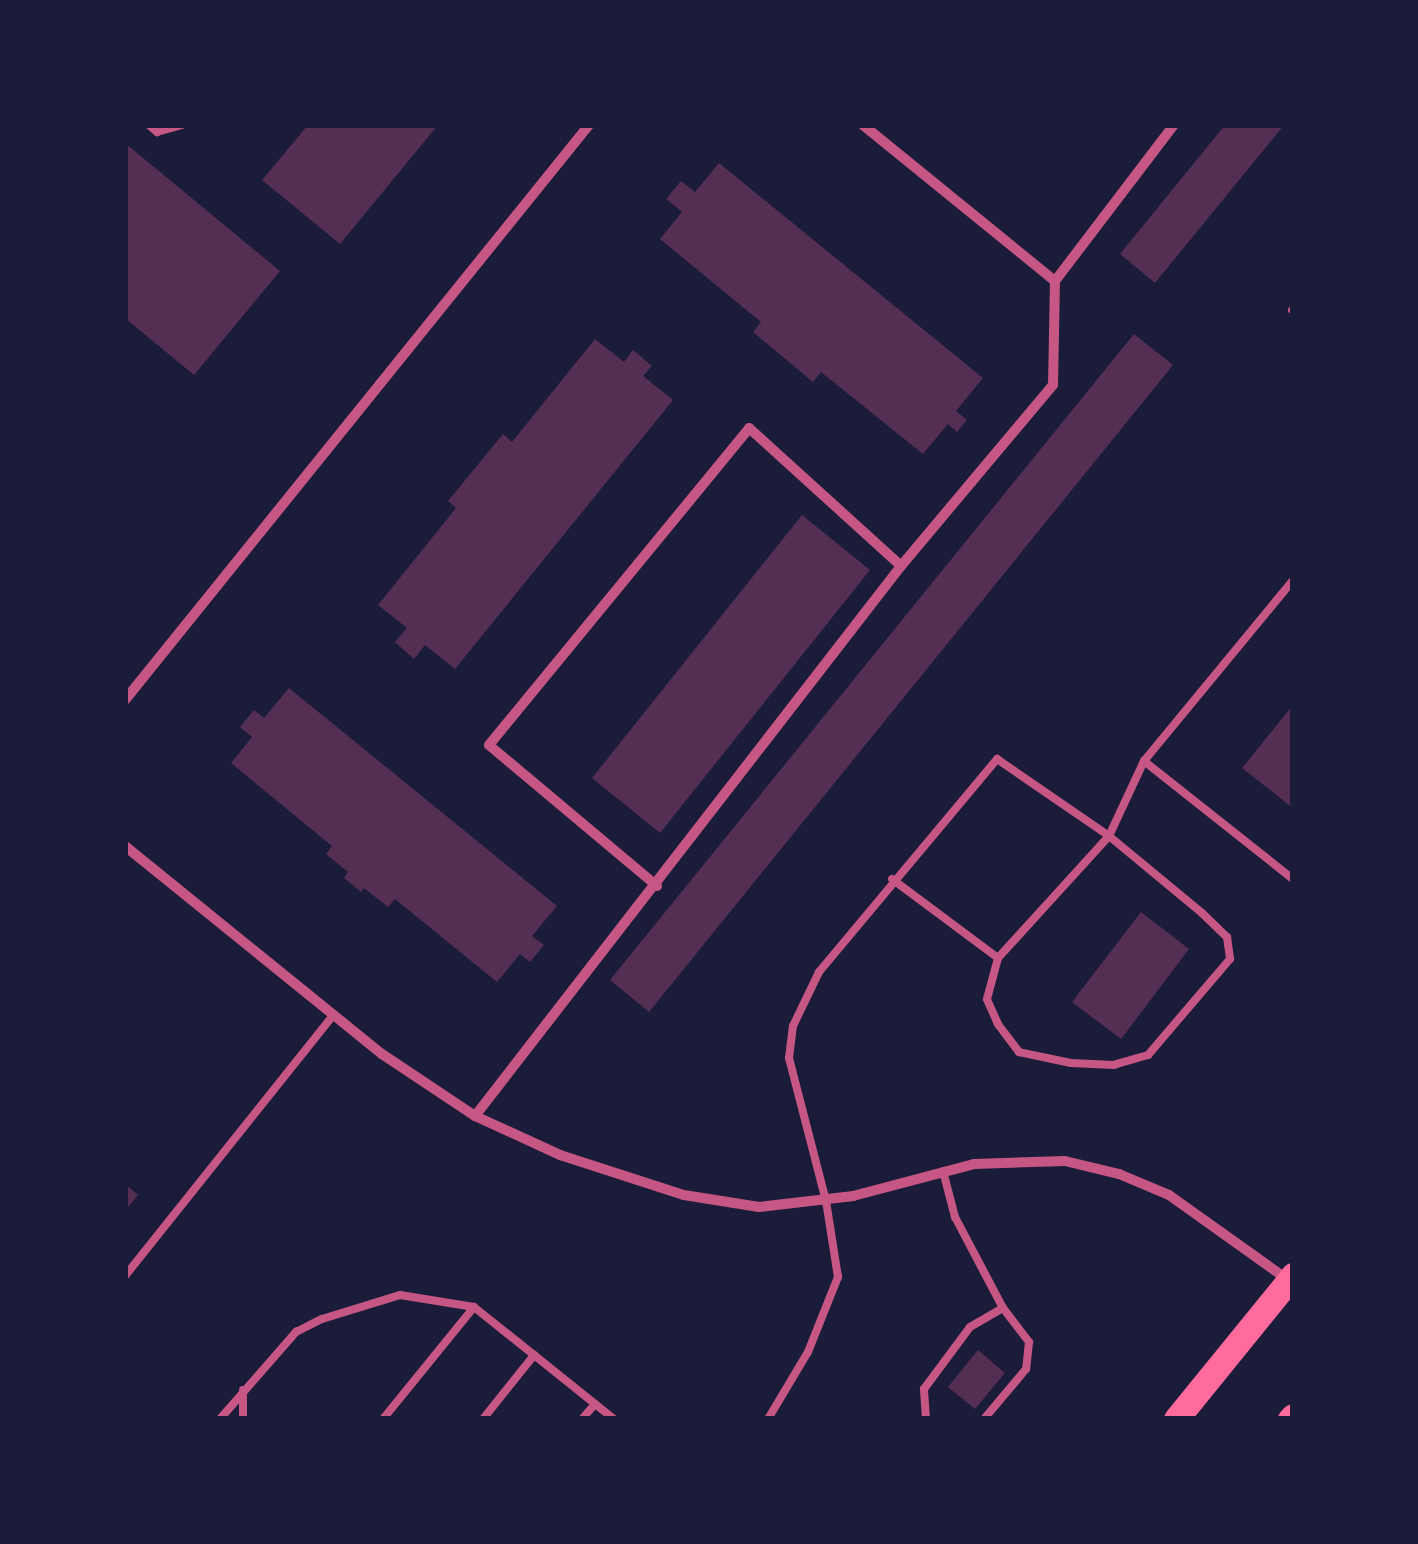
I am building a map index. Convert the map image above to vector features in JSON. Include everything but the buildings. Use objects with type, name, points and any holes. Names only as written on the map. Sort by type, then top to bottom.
[{"type":"main road","points":[[1176,1419],[1292,1280]]},
{"type":"street","points":[[125,700],[589,125]]},
{"type":"street","points":[[864,125],[1055,281]]},
{"type":"street","points":[[475,1116],[657,886],[900,566],[1053,385],[1055,281],[1174,125]]},
{"type":"street","points":[[657,886],[489,744],[749,428],[900,566]]},
{"type":"street","points":[[125,846],[332,1015],[475,1116],[560,1156],[684,1196],[759,1207],[826,1201],[944,1171],[1033,1160],[1119,1174],[1190,1208],[1292,1280]]},
{"type":"lane","points":[[149,125],[158,132],[182,125]]},
{"type":"lane","points":[[768,1419],[808,1352],[838,1277],[826,1201],[789,1058],[793,1026],[819,972],[997,759],[1108,836],[1226,937],[1230,959],[1148,1055],[1114,1065],[1071,1063],[1019,1052],[998,1024],[986,999],[998,958],[1108,836],[1144,761],[1293,580]]},
{"type":"lane","points":[[1144,761],[1293,879]]},
{"type":"lane","points":[[892,880],[998,958]]},
{"type":"lane","points":[[125,1276],[332,1015]]},
{"type":"lane","points":[[944,1171],[956,1217],[1003,1308],[1029,1342],[1026,1369],[984,1419]]},
{"type":"lane","points":[[220,1419],[296,1332],[360,1304],[400,1295],[474,1308],[614,1419]]},
{"type":"lane","points":[[383,1419],[474,1308]]},
{"type":"lane","points":[[926,1419],[924,1389],[970,1327],[1003,1308]]},
{"type":"lane","points":[[483,1419],[534,1356]]},
{"type":"lane","points":[[243,1390],[243,1419]]},
{"type":"lane","points":[[582,1419],[595,1404]]}]
